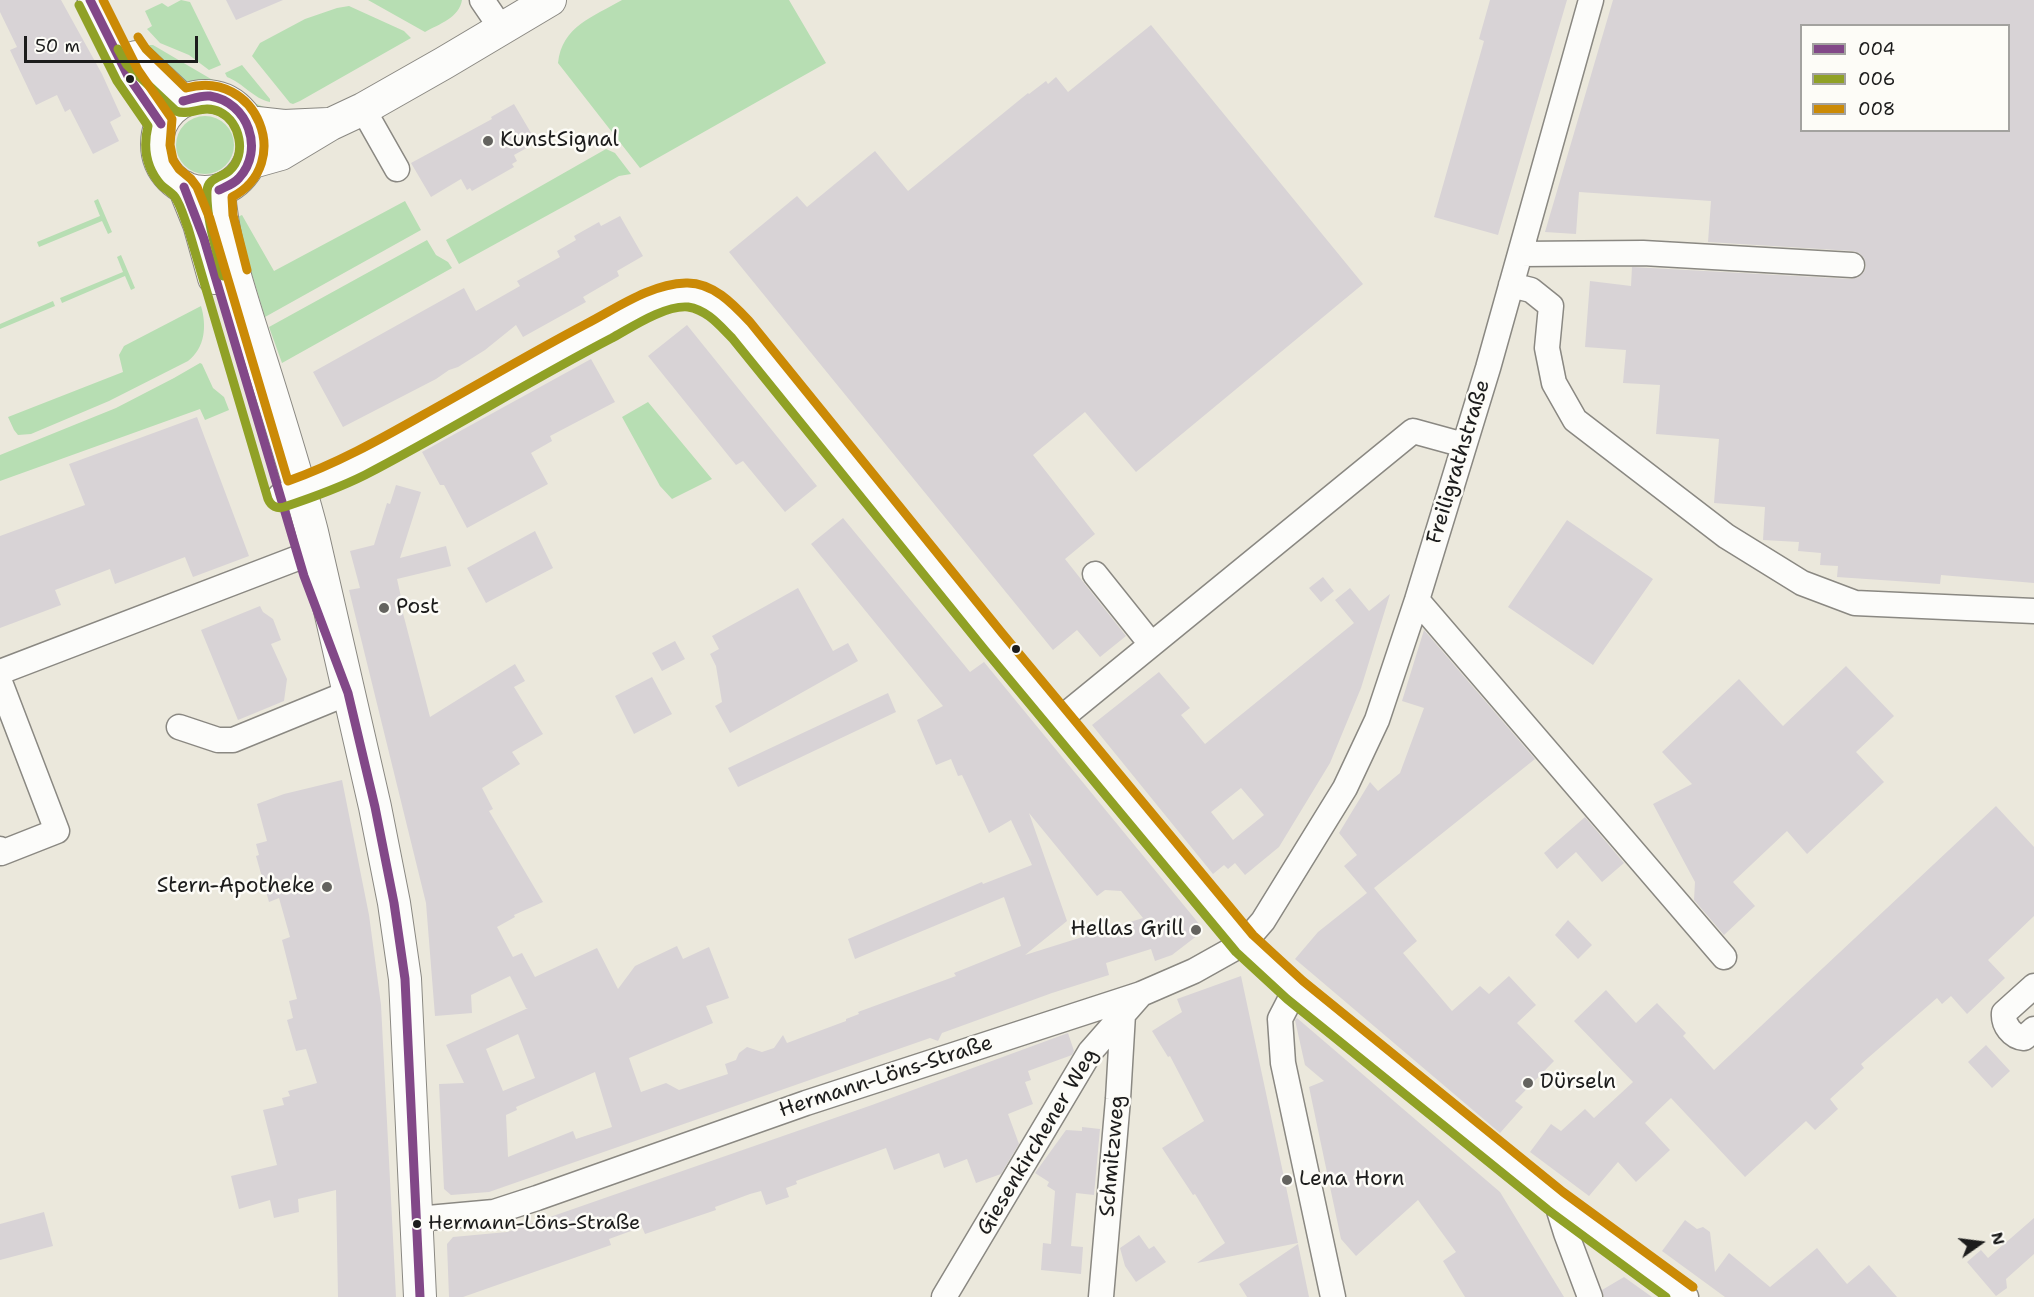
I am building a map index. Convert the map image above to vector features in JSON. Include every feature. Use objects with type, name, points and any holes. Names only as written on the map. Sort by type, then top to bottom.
[{"type":"main road","points":[[249,163],[281,154],[331,124],[363,109],[444,63],[550,0]]},
{"type":"main road","points":[[136,57],[183,101]]},
{"type":"main road","points":[[202,96],[220,98],[237,108],[248,122],[253,140],[249,163],[239,178],[219,190],[201,192],[184,188],[171,178],[162,165],[157,150],[157,136],[161,124],[171,110],[183,101],[202,96]]},
{"type":"main road","points":[[248,122],[284,126],[331,124]]},
{"type":"main road","points":[[184,188],[204,239],[221,304],[290,492]]},
{"type":"main road","points":[[219,190],[221,217],[290,492],[348,693],[375,807],[394,903],[405,979],[420,1297]]},
{"type":"street","points":[[90,0],[128,76],[161,124]]},
{"type":"street","points":[[105,0],[136,57]]},
{"type":"street","points":[[482,0],[501,28]]},
{"type":"street","name":"Freiligrathstraße","points":[[1244,943],[1263,921],[1344,788],[1377,720],[1417,600],[1488,368],[1591,0]]},
{"type":"street","points":[[363,109],[397,169]]},
{"type":"street","points":[[1520,254],[1642,254],[1852,265]]},
{"type":"street","points":[[1511,285],[1532,290],[1551,306],[1547,348],[1554,383],[1575,420],[1726,536],[1802,583],[1855,603],[2034,611]]},
{"type":"street","points":[[290,492],[358,465],[578,342],[655,302],[688,295],[705,300],[721,309],[741,330],[1244,943],[1295,990],[1556,1201],[1686,1297]]},
{"type":"street","points":[[1059,720],[1413,431],[1464,445]]},
{"type":"street","points":[[0,672],[307,555]]},
{"type":"street","points":[[1095,574],[1151,644]]},
{"type":"street","points":[[1417,600],[1724,957]]},
{"type":"street","points":[[0,682],[57,831],[0,852]]},
{"type":"street","points":[[178,727],[218,740],[233,740],[348,693]]},
{"type":"street","name":"Hermann-Löns-Straße","points":[[417,1219],[494,1212],[806,1103],[1141,994],[1194,971],[1244,943]]},
{"type":"street","points":[[2034,986],[2004,1013],[2004,1018],[2008,1028],[2018,1037],[2024,1038],[2034,1029]]},
{"type":"street","points":[[1295,990],[1280,1019],[1283,1063],[1333,1297]]},
{"type":"street","name":"Giesenkirchener Weg","points":[[944,1297],[1090,1052],[1141,994]]},
{"type":"street","name":"Schmitzweg","points":[[1101,1297],[1119,1099],[1123,1014]]},
{"type":"street","points":[[1556,1201],[1590,1297]]},
{"type":"green space","points":[[181,0],[190,2],[221,65],[209,70],[189,55],[160,43],[147,29],[152,26],[145,11],[162,3],[168,7]]},
{"type":"green space","points":[[368,0],[462,0],[453,16],[425,32]]},
{"type":"green space","points":[[622,0],[789,0],[826,63],[640,168],[558,63],[561,50],[572,31]]},
{"type":"green space","points":[[349,6],[404,31],[411,38],[300,101],[290,103],[252,56],[260,43],[305,19]]},
{"type":"green space","points":[[147,45],[153,45],[211,79],[232,88],[252,102],[271,110],[249,109],[226,92],[214,88],[186,87],[162,66]]},
{"type":"green space","points":[[242,65],[270,99],[270,102],[259,98],[227,77],[225,73]]},
{"type":"green space","points":[[199,116],[211,116],[226,124],[234,139],[234,151],[226,166],[211,174],[199,174],[184,166],[176,151],[176,139],[184,124]]},
{"type":"green space","points":[[606,149],[615,153],[631,174],[619,176],[459,264],[446,240]]},
{"type":"green space","points":[[98,199],[112,232],[108,234],[102,221],[39,247],[37,242],[100,216],[94,201]]},
{"type":"green space","points":[[405,201],[421,230],[265,317],[235,218],[242,215],[274,271]]},
{"type":"green space","points":[[427,240],[436,255],[448,262],[452,268],[282,363],[269,327]]},
{"type":"green space","points":[[121,255],[135,288],[131,290],[125,276],[62,303],[60,298],[123,272],[117,257]]},
{"type":"green space","points":[[53,301],[55,306],[0,329],[0,324]]},
{"type":"green space","points":[[201,306],[204,321],[203,336],[198,350],[188,361],[109,401],[31,434],[18,435],[14,430],[8,417],[123,372],[119,355],[124,346]]},
{"type":"green space","points":[[200,363],[213,388],[224,397],[229,410],[205,420],[200,409],[0,481],[0,455],[116,408]]},
{"type":"green space","points":[[648,402],[712,479],[672,499],[660,486],[622,417]]},
{"type":"building","points":[[0,0],[61,0],[102,74],[121,116],[110,122],[119,141],[93,154],[70,109],[65,112],[57,95],[36,105],[10,50],[17,47],[0,12]]},
{"type":"building","points":[[226,0],[283,0],[236,20]]},
{"type":"building","points":[[1490,0],[1567,0],[1498,235],[1434,217],[1484,41],[1479,39]]},
{"type":"building","points":[[1613,0],[2034,0],[2034,583],[1941,575],[1940,584],[1837,577],[1838,566],[1820,565],[1821,553],[1798,551],[1799,542],[1763,540],[1765,507],[1714,503],[1719,439],[1656,434],[1660,385],[1623,383],[1626,350],[1585,347],[1590,281],[1631,286],[1632,267],[1851,279],[1859,277],[1866,266],[1864,258],[1859,253],[1708,242],[1711,201],[1579,192],[1576,234],[1545,232]]},
{"type":"building","points":[[1151,25],[1363,284],[1136,472],[1085,412],[1033,455],[1095,534],[1065,559],[1126,636],[1100,657],[1077,630],[1053,650],[729,252],[797,196],[807,207],[875,151],[908,191],[1028,93],[1046,81],[1048,84],[1056,77],[1068,92]]},
{"type":"building","points":[[514,104],[534,138],[529,140],[532,145],[514,155],[517,161],[512,164],[514,167],[472,191],[470,188],[467,190],[461,179],[431,197],[411,163],[492,119],[491,117]]},
{"type":"building","points":[[620,216],[643,256],[617,271],[619,276],[583,297],[586,302],[523,337],[516,325],[485,350],[458,367],[343,427],[313,372],[464,288],[476,311],[520,286],[517,281],[560,257],[557,251],[576,240],[574,236],[599,222],[601,226]]},
{"type":"building","points":[[687,325],[817,486],[785,512],[743,461],[736,465],[648,356]]},
{"type":"building","points":[[591,359],[615,402],[550,436],[552,441],[531,453],[548,484],[467,528],[444,485],[440,485],[422,452]]},
{"type":"building","points":[[197,417],[249,556],[193,577],[185,557],[115,584],[110,569],[55,590],[61,605],[0,628],[0,536],[85,505],[69,464]]},
{"type":"building","points":[[396,485],[421,492],[400,558],[446,546],[451,566],[397,579],[401,597],[399,598],[430,717],[515,664],[525,681],[514,687],[543,734],[512,752],[520,764],[482,788],[493,809],[489,811],[543,902],[514,915],[515,917],[497,927],[513,957],[522,953],[535,977],[597,948],[618,989],[635,966],[677,946],[683,959],[709,947],[729,998],[706,1006],[713,1023],[629,1058],[641,1092],[666,1083],[679,1090],[728,1074],[725,1064],[736,1060],[739,1053],[747,1047],[762,1052],[774,1048],[783,1035],[787,1043],[846,1021],[859,1014],[858,1012],[956,976],[954,973],[1021,946],[1004,897],[855,959],[848,939],[982,882],[983,884],[1032,865],[1011,820],[989,833],[962,775],[958,776],[951,759],[936,765],[917,720],[943,706],[811,544],[843,518],[970,672],[984,662],[1200,925],[1198,935],[1172,955],[1155,961],[1151,949],[1106,963],[1109,975],[942,1033],[938,1041],[930,1038],[489,1192],[451,1195],[444,1189],[439,1084],[464,1083],[446,1045],[528,1008],[510,976],[471,995],[472,1013],[435,1016],[426,903],[349,590],[360,588],[350,551],[374,545],[387,503],[390,504]],"holes":[[[1029,813],[1097,896],[1105,890],[1121,891],[1143,918],[1025,955],[1067,921]],[[518,1034],[535,1078],[503,1091],[486,1049]],[[595,1072],[612,1127],[576,1139],[573,1131],[508,1157],[506,1115],[517,1110],[516,1107]]]},
{"type":"building","points":[[1567,520],[1653,579],[1593,665],[1508,607]]},
{"type":"building","points":[[535,531],[553,568],[486,603],[467,568]]},
{"type":"building","points":[[1323,577],[1334,591],[1321,602],[1309,588]]},
{"type":"building","points":[[798,588],[833,651],[848,643],[858,661],[730,733],[715,706],[722,702],[716,666],[710,654],[719,649],[712,636]]},
{"type":"building","points":[[1350,588],[1369,611],[1390,594],[1361,688],[1330,763],[1279,847],[1245,875],[1235,863],[1228,869],[1224,865],[1213,874],[1092,725],[1159,672],[1190,708],[1181,715],[1205,744],[1354,623],[1335,600]],"holes":[[[1241,788],[1264,815],[1233,840],[1211,812]]]},
{"type":"building","points":[[260,606],[263,612],[273,619],[281,640],[271,644],[287,679],[284,701],[238,720],[201,630]]},
{"type":"building","points":[[1424,630],[1535,759],[1374,888],[1417,941],[1403,953],[1452,1011],[1480,986],[1489,994],[1509,976],[1536,1005],[1517,1023],[1554,1061],[1515,1101],[1523,1107],[1500,1133],[1295,959],[1318,932],[1367,893],[1344,866],[1357,855],[1339,833],[1370,782],[1378,791],[1400,773],[1424,708],[1402,701]]},
{"type":"building","points":[[675,641],[685,659],[662,671],[652,653]]},
{"type":"building","points":[[1846,666],[1894,716],[1856,752],[1884,782],[1807,854],[1787,831],[1733,882],[1755,906],[1724,935],[1694,900],[1695,882],[1653,804],[1692,784],[1662,752],[1739,679],[1783,726]]},
{"type":"building","points":[[652,677],[672,714],[634,734],[615,696]]},
{"type":"building","points":[[888,693],[896,712],[738,787],[728,768]]},
{"type":"building","points":[[342,780],[369,915],[381,1005],[396,1297],[338,1297],[336,1190],[298,1199],[299,1212],[274,1218],[270,1200],[239,1209],[231,1176],[277,1165],[263,1110],[284,1105],[282,1098],[290,1096],[288,1091],[317,1083],[306,1049],[296,1051],[287,1020],[293,1018],[289,1001],[297,999],[282,940],[290,937],[279,898],[269,902],[256,856],[259,855],[256,844],[267,841],[257,804],[284,794]]},
{"type":"building","points":[[1996,806],[2034,847],[2034,916],[1988,960],[2005,978],[1967,1014],[1951,996],[1942,1004],[1937,998],[1861,1064],[1864,1068],[1830,1099],[1838,1109],[1815,1130],[1806,1121],[1745,1177],[1671,1098],[1645,1123],[1670,1150],[1636,1182],[1618,1162],[1589,1196],[1530,1152],[1551,1124],[1561,1131],[1585,1109],[1594,1118],[1633,1082],[1574,1021],[1606,990],[1636,1023],[1657,1003],[1686,1033],[1683,1036],[1714,1070]]},
{"type":"building","points":[[1585,817],[1624,863],[1602,882],[1576,852],[1557,869],[1544,853]]},
{"type":"building","points":[[1568,920],[1592,945],[1578,959],[1555,935]]},
{"type":"building","points":[[1241,976],[1298,1243],[1197,1263],[1225,1243],[1195,1194],[1193,1195],[1162,1148],[1204,1121],[1170,1056],[1168,1057],[1152,1031],[1182,1012],[1177,999]]},
{"type":"building","points":[[1297,1018],[1500,1192],[1564,1297],[1465,1297],[1443,1261],[1456,1252],[1418,1200],[1356,1256],[1341,1239],[1309,1087],[1324,1081],[1305,1065],[1295,1020]]},
{"type":"building","points":[[1068,1033],[1074,1051],[1072,1055],[1028,1071],[1031,1080],[1025,1082],[1033,1104],[1008,1114],[1019,1144],[1001,1174],[976,1183],[967,1159],[944,1168],[939,1153],[894,1170],[886,1148],[796,1181],[797,1184],[786,1188],[789,1197],[766,1205],[761,1191],[750,1194],[715,1207],[716,1210],[645,1234],[642,1227],[609,1239],[611,1245],[463,1297],[449,1297],[447,1244],[453,1237],[507,1232],[872,1105]]},
{"type":"building","points":[[1986,1045],[2010,1071],[1992,1088],[1968,1062]]},
{"type":"building","points":[[1082,1127],[1100,1129],[1094,1195],[1076,1193],[1071,1246],[1083,1247],[1081,1274],[1041,1270],[1043,1243],[1051,1244],[1055,1191],[1047,1186],[1049,1182],[1035,1173],[1066,1130],[1082,1131]]},
{"type":"building","points":[[44,1212],[53,1246],[0,1260],[0,1224]]},
{"type":"building","points":[[2034,1218],[2034,1254],[2006,1279],[2007,1288],[1996,1296],[1967,1262],[1981,1250],[1988,1258]]},
{"type":"building","points":[[1685,1220],[1697,1229],[1703,1227],[1710,1232],[1715,1272],[1729,1253],[1770,1287],[1817,1248],[1847,1284],[1869,1265],[1897,1297],[1725,1297],[1662,1251]]},
{"type":"building","points":[[1139,1235],[1149,1249],[1154,1246],[1166,1262],[1136,1282],[1125,1266],[1120,1248]]},
{"type":"building","points":[[1298,1244],[1309,1297],[1247,1297],[1239,1284]]},
{"type":"building","points":[[1624,1277],[1652,1297],[1604,1297],[1602,1290]]},
{"type":"transit line","name":"004","points":[[90,0],[128,76],[161,124]]},
{"type":"transit line","name":"008","points":[[103,0],[138,70],[172,119],[170,145],[173,160],[197,187],[210,219],[288,481],[374,442],[647,292],[673,284],[686,283],[714,290],[750,322],[1002,633],[1253,935],[1303,981],[1563,1192],[1693,1287]]},
{"type":"transit line","name":"006","points":[[79,5],[117,81],[148,126],[146,149],[152,172],[179,204],[268,499],[273,505],[279,508],[284,507],[365,475],[649,318],[679,307],[701,311],[732,338],[984,649],[1236,952],[1287,999],[1548,1210],[1666,1297]]},
{"type":"transit line","name":"008","points":[[138,37],[146,49],[186,88],[211,86],[232,92],[248,105],[259,123],[264,143],[261,163],[251,182],[232,197],[233,215],[247,270]]},
{"type":"transit line","name":"006","points":[[118,49],[127,65],[176,111],[214,110],[227,117],[236,131],[240,147],[235,163],[227,173],[210,183],[207,191],[210,223],[223,276]]},
{"type":"transit line","name":"004","points":[[183,101],[207,96],[223,100],[243,117],[248,129],[251,154],[247,167],[237,180],[219,190]]},
{"type":"transit line","name":"004","points":[[184,187],[204,239],[304,576],[348,693],[375,807],[394,903],[405,979],[420,1297]]},
{"type":"place","name":"KunstSignal","points":[[488,141]]},
{"type":"place","name":"Post","points":[[384,608]]},
{"type":"place","name":"Stern-Apotheke","points":[[327,887]]},
{"type":"place","name":"Hellas Grill","points":[[1196,930]]},
{"type":"place","name":"Dürseln","points":[[1528,1083]]},
{"type":"place","name":"Lena Horn","points":[[1287,1180]]},
{"type":"place","name":"Hermann-Löns-Straße","points":[[417,1224]]}]
